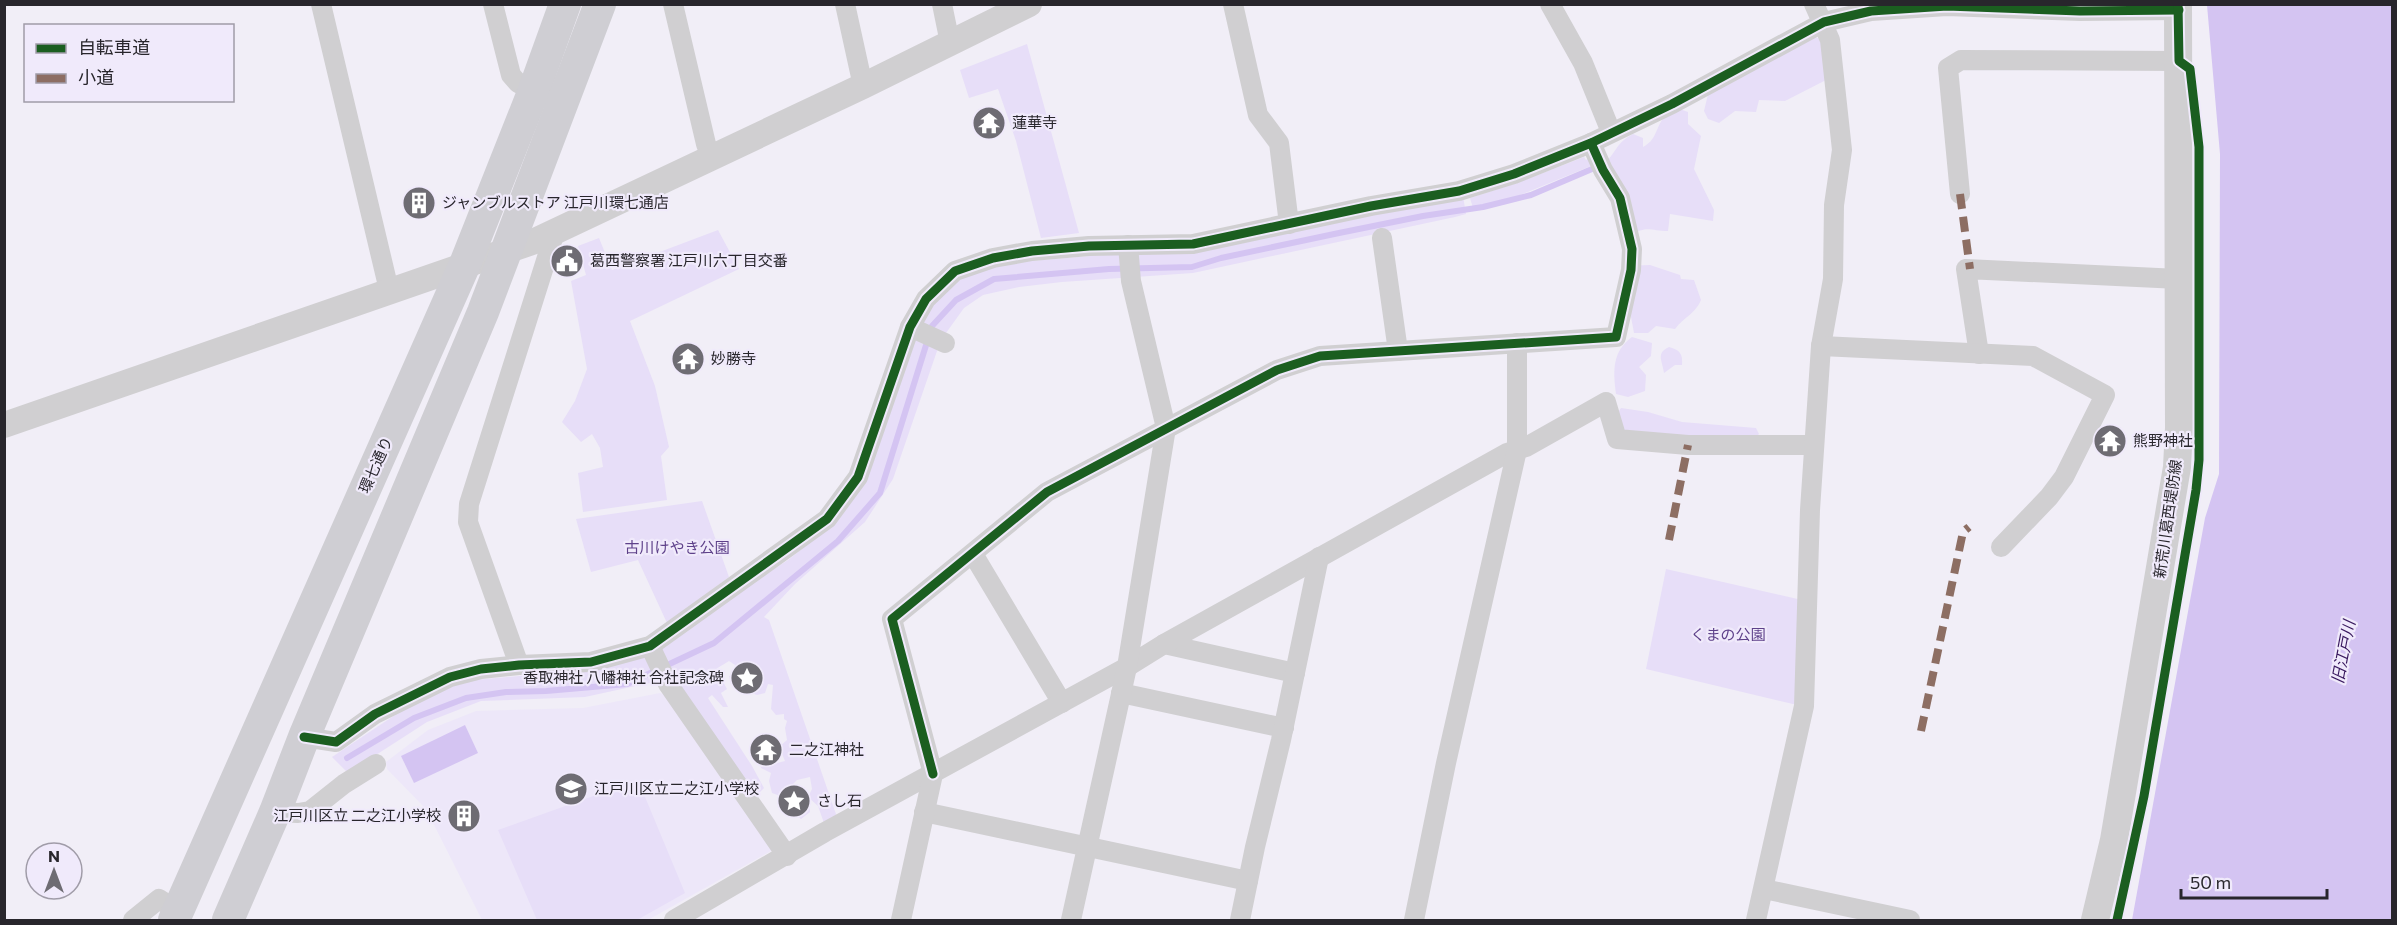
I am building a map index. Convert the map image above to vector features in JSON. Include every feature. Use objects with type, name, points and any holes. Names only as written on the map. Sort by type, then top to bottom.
[{"type":"main road","name":"環七通り","points":[[176,916],[465,264],[534,90],[565,4]]},
{"type":"main road","points":[[228,921],[354,623],[506,253],[600,4]]},
{"type":"main road","name":"新荒川葛西堤防線","points":[[2095,921],[2116,829],[2174,489],[2179,428],[2179,61],[2171,8]]},
{"type":"street","points":[[321,4],[389,290]]},
{"type":"street","points":[[494,4],[511,75],[518,83],[564,101]]},
{"type":"street","points":[[673,4],[705,144],[712,158]]},
{"type":"street","points":[[845,4],[863,86]]},
{"type":"street","points":[[942,4],[950,43]]},
{"type":"street","points":[[1233,4],[1258,115],[1278,143],[1289,224]]},
{"type":"street","points":[[1550,4],[1583,63],[1611,132]]},
{"type":"street","points":[[304,737],[336,742],[375,714],[450,677],[481,669],[591,662],[653,651],[827,519],[858,477],[910,327],[926,299],[955,271],[993,258],[1032,251],[1128,245],[1193,244],[1459,191],[1514,174],[1591,143],[1672,104],[1819,13],[1947,6],[2080,11],[2171,8]]},
{"type":"street","points":[[4,425],[389,290],[465,264],[506,253],[863,86],[1019,7]]},
{"type":"street","points":[[1756,921],[1804,706],[1814,446],[1821,346],[1833,279],[1834,205],[1842,150],[1830,40],[1819,13]]},
{"type":"street","points":[[1960,194],[1948,68],[1961,60],[2179,61]]},
{"type":"street","points":[[901,921],[933,774],[892,619],[1047,492],[1277,370],[1320,356],[1616,337],[1631,270],[1632,249],[1620,198],[1603,170],[1591,143]]},
{"type":"street","points":[[519,665],[468,522],[469,504],[555,232]]},
{"type":"street","points":[[1382,238],[1398,351]]},
{"type":"street","points":[[1071,921],[1127,667],[1166,428],[1131,281],[1128,245]]},
{"type":"street","points":[[1979,354],[1966,269],[2179,279]]},
{"type":"street","points":[[910,327],[945,343]]},
{"type":"street","points":[[1414,921],[1446,763],[1517,450],[1517,342]]},
{"type":"street","points":[[1821,346],[2033,356],[2105,395],[2064,477],[2049,497],[2001,547]]},
{"type":"street","points":[[674,921],[825,832],[1127,667],[1164,644],[1507,453],[1517,450],[1606,402],[1617,439],[1688,444],[1814,446]]},
{"type":"street","points":[[973,554],[1062,703]]},
{"type":"street","points":[[1240,921],[1284,728],[1319,557]]},
{"type":"street","points":[[1164,644],[1295,673]]},
{"type":"street","points":[[653,651],[666,680],[787,856]]},
{"type":"street","points":[[1121,693],[1284,728]]},
{"type":"street","points":[[275,812],[310,811],[344,784],[376,764]]},
{"type":"street","points":[[924,812],[1248,881]]},
{"type":"street","points":[[1764,889],[1910,921]]},
{"type":"street","points":[[133,921],[159,899],[176,916]]},
{"type":"shaded area","name":"江戸川区立二之江小学校","points":[[660,693],[675,699],[776,848],[648,920],[482,920],[426,809],[387,769],[386,762],[428,730],[476,711],[583,708]]},
{"type":"green space","points":[[1811,36],[1821,39],[1828,79],[1785,101],[1759,100],[1756,112],[1735,111],[1719,123],[1708,119],[1704,111],[1709,90]]},
{"type":"green space","points":[[1027,44],[1079,233],[1041,238],[1016,141],[998,89],[969,98],[960,70]]},
{"type":"green space","points":[[1677,108],[1688,112],[1688,124],[1701,136],[1694,169],[1714,210],[1713,221],[1670,214],[1668,231],[1645,229],[1631,235],[1605,163],[1620,144],[1633,134],[1643,138],[1643,147],[1647,144],[1653,138],[1663,118]]},
{"type":"green space","points":[[1584,157],[1588,159],[1591,166],[1503,202],[1473,208],[1470,198]]},
{"type":"green space","points":[[1463,196],[1466,214],[1455,217],[1193,273],[1019,287],[983,295],[964,308],[946,333],[937,351],[893,479],[865,522],[795,584],[764,617],[769,620],[837,817],[824,823],[818,806],[808,797],[812,789],[810,777],[797,780],[793,784],[794,793],[800,789],[806,796],[809,806],[810,812],[801,819],[789,807],[786,798],[772,793],[769,781],[771,773],[761,768],[758,754],[768,748],[777,763],[785,761],[779,747],[787,740],[785,728],[787,721],[784,719],[784,714],[776,715],[771,709],[773,685],[768,684],[765,693],[757,695],[749,692],[744,683],[731,684],[729,676],[734,674],[735,665],[729,661],[716,669],[727,689],[721,693],[728,707],[723,707],[712,695],[708,698],[764,788],[752,795],[689,708],[676,675],[663,680],[585,697],[481,701],[427,722],[348,773],[332,757],[410,705],[463,681],[588,670],[756,581],[788,560],[833,524],[930,303],[959,276],[1008,263],[1114,254]]},
{"type":"green space","points":[[718,230],[739,269],[630,321],[655,386],[669,447],[661,456],[667,500],[583,512],[578,473],[603,467],[600,448],[592,434],[581,442],[562,422],[575,401],[587,369],[571,281],[586,275],[578,246],[599,238],[612,270]]},
{"type":"green space","points":[[1650,265],[1680,275],[1681,279],[1694,280],[1701,300],[1675,329],[1656,326],[1648,333],[1634,333],[1626,290],[1625,266]]},
{"type":"green space","points":[[1632,337],[1652,343],[1651,356],[1639,367],[1646,375],[1645,391],[1628,397],[1616,394],[1614,369],[1617,355]]},
{"type":"green space","points":[[1669,347],[1680,353],[1682,365],[1675,365],[1664,373],[1661,355]]},
{"type":"green space","points":[[1621,408],[1648,412],[1682,422],[1756,428],[1759,434],[1756,437],[1623,434],[1616,415]]},
{"type":"green space","name":"古川けやき公園","points":[[702,501],[729,577],[667,623],[638,560],[591,572],[576,519]]},
{"type":"green space","name":"くまの公園","points":[[1666,569],[1802,600],[1797,705],[1646,669]]},
{"type":"green space","points":[[638,780],[685,893],[637,920],[537,920],[498,830]]},
{"type":"water","name":"旧江戸川","points":[[2207,5],[2392,5],[2392,920],[2132,920],[2205,518],[2219,474],[2220,154]]},
{"type":"water","points":[[465,725],[478,753],[414,783],[401,756]]},
{"type":"waterway","points":[[347,758],[414,718],[466,698],[506,692],[627,684],[714,643],[838,541],[880,493],[932,326],[956,300],[994,279],[1109,269],[1192,267],[1221,258],[1339,233],[1423,216],[1483,207],[1531,195],[1592,169]]},
{"type":"marked path","points":[[1960,194],[1970,269]]},
{"type":"marked path","points":[[1669,540],[1688,445]]},
{"type":"marked path","points":[[1921,731],[1963,532],[1969,527]]},
{"type":"cycle path","points":[[2117,920],[2144,796],[2196,490],[2199,460],[2199,147],[2190,69],[2179,61],[2178,4]]},
{"type":"cycle path","points":[[304,737],[336,742],[375,714],[450,677],[481,669],[591,662],[650,646],[827,519],[858,477],[910,327],[926,299],[955,271],[993,258],[1032,251],[1089,246],[1193,244],[1371,206],[1459,191],[1514,174],[1591,143],[1672,104],[1824,22],[1871,11],[1947,6],[2080,11],[2179,10]]},
{"type":"cycle path","points":[[933,774],[892,619],[1047,492],[1277,370],[1320,356],[1616,337],[1631,270],[1632,249],[1620,198],[1603,170],[1591,143]]},
{"type":"place","name":"蓮華寺","points":[[989,123]]},
{"type":"place","name":"ジャンブルストア 江戸川環七通店","points":[[419,203]]},
{"type":"place","name":"葛西警察署 江戸川六丁目交番","points":[[567,261]]},
{"type":"place","name":"妙勝寺","points":[[688,359]]},
{"type":"place","name":"熊野神社","points":[[2110,441]]},
{"type":"place","name":"香取神社 八幡神社 合社記念碑","points":[[747,678]]},
{"type":"place","name":"二之江神社","points":[[766,750]]},
{"type":"place","name":"江戸川区立二之江小学校","points":[[571,789]]},
{"type":"place","name":"さし石","points":[[794,801]]},
{"type":"place","name":"江戸川区立 二之江小学校","points":[[464,816]]}]
